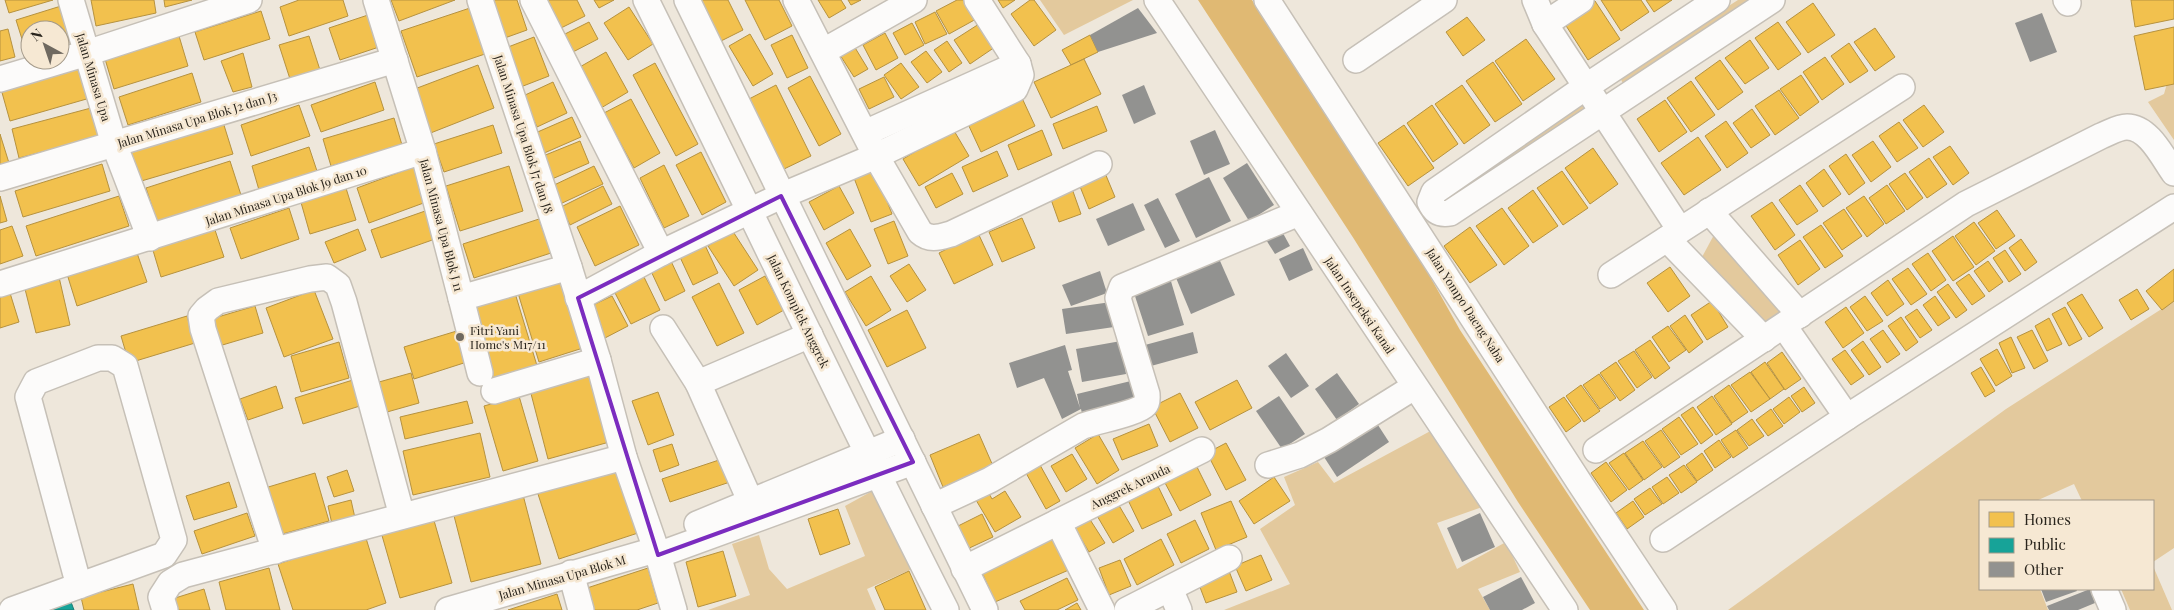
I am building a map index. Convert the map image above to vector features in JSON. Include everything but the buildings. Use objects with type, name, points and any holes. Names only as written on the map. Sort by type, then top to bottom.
[{"type":"street","name":"Jalan Minasa Upa","points":[[72,0],[114,144],[150,238]]},
{"type":"street","points":[[0,79],[87,53],[249,0]]},
{"type":"street","name":"Jalan Minasa Upa Blok J 11","points":[[376,0],[423,152],[461,298],[568,267]]},
{"type":"street","name":"Jalan Minasa Upa Blok J7 dan J8","points":[[480,0],[568,267]]},
{"type":"street","points":[[533,0],[661,253]]},
{"type":"street","points":[[686,0],[985,610]]},
{"type":"street","points":[[796,0],[824,51],[876,156],[920,232],[926,237],[936,238],[951,234],[1099,164]]},
{"type":"street","points":[[824,51],[914,0]]},
{"type":"street","points":[[578,298],[661,253],[781,196],[876,156],[1015,89],[1021,76],[1018,64],[977,0]]},
{"type":"street","name":"Jalan Insepeksi Kanal","points":[[1157,0],[1414,387],[1565,610]]},
{"type":"street","name":"Jalan Yompo Daeng Naba","points":[[1267,0],[1664,610]]},
{"type":"street","points":[[1356,60],[1444,0]]},
{"type":"street","points":[[1535,0],[1545,24],[1587,86],[1673,234],[1782,326]]},
{"type":"street","points":[[1545,24],[1581,0]]},
{"type":"street","points":[[1716,0],[1587,86],[1434,192],[1430,202],[1432,207],[1436,212],[1443,214],[1450,212],[1772,0]]},
{"type":"street","name":"Jalan Komplek Anggrek","points":[[649,6],[872,465],[946,610]]},
{"type":"street","name":"Jalan Minasa Upa Blok J2 dan J3","points":[[0,178],[395,60]]},
{"type":"street","points":[[865,133],[1018,64]]},
{"type":"street","points":[[1611,275],[1902,87]]},
{"type":"street","points":[[1596,450],[1966,204],[2100,136],[2123,128],[2138,129],[2147,136],[2174,173]]},
{"type":"street","name":"Jalan Minasa Upa Blok J9 dan 10","points":[[0,284],[423,152]]},
{"type":"street","points":[[1663,539],[1847,417],[2174,207]]},
{"type":"street","points":[[1710,211],[1782,326],[1847,417]]},
{"type":"street","points":[[934,506],[990,480],[1083,426],[1144,406],[1147,402],[1147,394],[1118,298],[1122,287],[1299,213]]},
{"type":"street","points":[[568,267],[598,360],[624,457],[674,610]]},
{"type":"street","points":[[275,551],[203,329],[202,316],[207,309],[218,301],[310,279],[327,277],[338,285],[402,516]]},
{"type":"street","points":[[461,298],[487,382],[598,360]]},
{"type":"street","points":[[663,328],[698,383],[755,510]]},
{"type":"street","points":[[698,383],[810,335]]},
{"type":"street","points":[[12,610],[79,586],[164,555],[174,540],[125,366],[112,358],[98,358],[36,382],[28,396],[79,586]]},
{"type":"street","points":[[1268,465],[1300,455],[1314,448],[1414,387]]},
{"type":"street","points":[[872,465],[902,439]]},
{"type":"street","name":"Anggrek Aranda","points":[[964,568],[1202,450]]},
{"type":"street","points":[[165,610],[161,597],[170,583],[183,575],[624,457]]},
{"type":"street","points":[[872,465],[913,462]]},
{"type":"street","name":"Jalan Minasa Upa Blok M","points":[[448,610],[475,606],[571,574],[653,550],[872,465]]},
{"type":"street","points":[[1058,522],[1102,610]]},
{"type":"street","points":[[1127,610],[1174,600],[1229,558]]},
{"type":"street","points":[[571,574],[581,610]]},
{"type":"street","points":[[2104,590],[2113,610]]},
{"type":"highlighted area","points":[[781,196],[913,462],[658,555],[578,298]]},
{"type":"shaded area","points":[[1040,0],[1133,0],[1064,35]]},
{"type":"shaded area","points":[[1198,0],[1252,0],[1423,264],[1460,330],[1644,610],[1590,610],[1518,502],[1354,239]]},
{"type":"shaded area","points":[[1738,0],[1761,0],[1625,87],[1619,76]]},
{"type":"shaded area","points":[[2174,59],[2174,140],[2148,102],[2164,94]]},
{"type":"shaded area","points":[[1579,100],[1585,109],[1451,204],[1445,196]]},
{"type":"shaded area","points":[[1715,233],[1791,315],[1750,337],[1695,270]]},
{"type":"shaded area","points":[[2174,301],[2174,548],[2154,561],[2154,500],[2082,500],[2074,484],[2038,500],[1979,500],[1979,590],[2040,590],[2048,610],[1728,610],[2006,409]]},
{"type":"shaded area","points":[[1436,428],[1485,506],[1437,523],[1457,569],[1506,542],[1520,572],[1478,589],[1490,610],[1224,610],[1290,584],[1260,529],[1295,505],[1284,477],[1318,462],[1334,483]]},
{"type":"shaded area","points":[[874,490],[917,567],[867,589],[876,610],[708,610],[750,595],[732,544],[759,535],[769,569],[787,589],[865,556],[845,506]]},
{"type":"shaded area","points":[[2154,568],[2172,610],[2130,610],[2121,590],[2154,590]]},
{"type":"place","name":"Fitri Yani Home's M17/11","points":[[460,337]]}]
